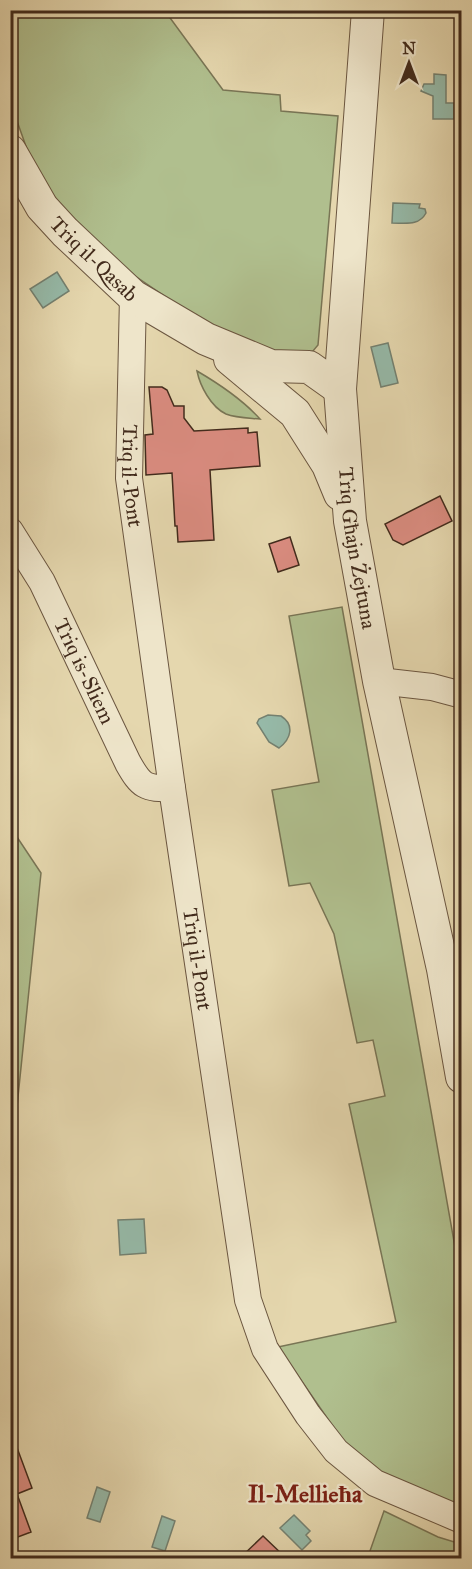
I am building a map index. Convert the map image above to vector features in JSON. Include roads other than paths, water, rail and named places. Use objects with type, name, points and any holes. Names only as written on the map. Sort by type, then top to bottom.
[{"type":"street","name":"Triq Għajn Żejtuna","points":[[368,10],[340,402],[350,521],[379,681],[443,969],[462,1077]]},
{"type":"street","name":"Triq il-Qasab","points":[[10,151],[42,207],[133,296],[206,339],[271,366],[309,368],[340,402]]},
{"type":"street","name":"Triq il-Pont","points":[[133,296],[129,478],[172,788],[249,1300],[265,1349],[308,1415],[336,1451],[375,1483],[462,1520]]},
{"type":"street","name":"Triq il-Qasab","points":[[206,339],[295,413],[328,465],[350,521]]},
{"type":"street","points":[[308,435],[340,402]]},
{"type":"street","name":"Triq is-Sliem","points":[[10,531],[42,582],[138,780],[152,789],[172,788]]},
{"type":"street","points":[[379,681],[432,687],[462,695]]},
{"type":"district","name":"Il-Mellieħa","points":[[305,1494]]}]
